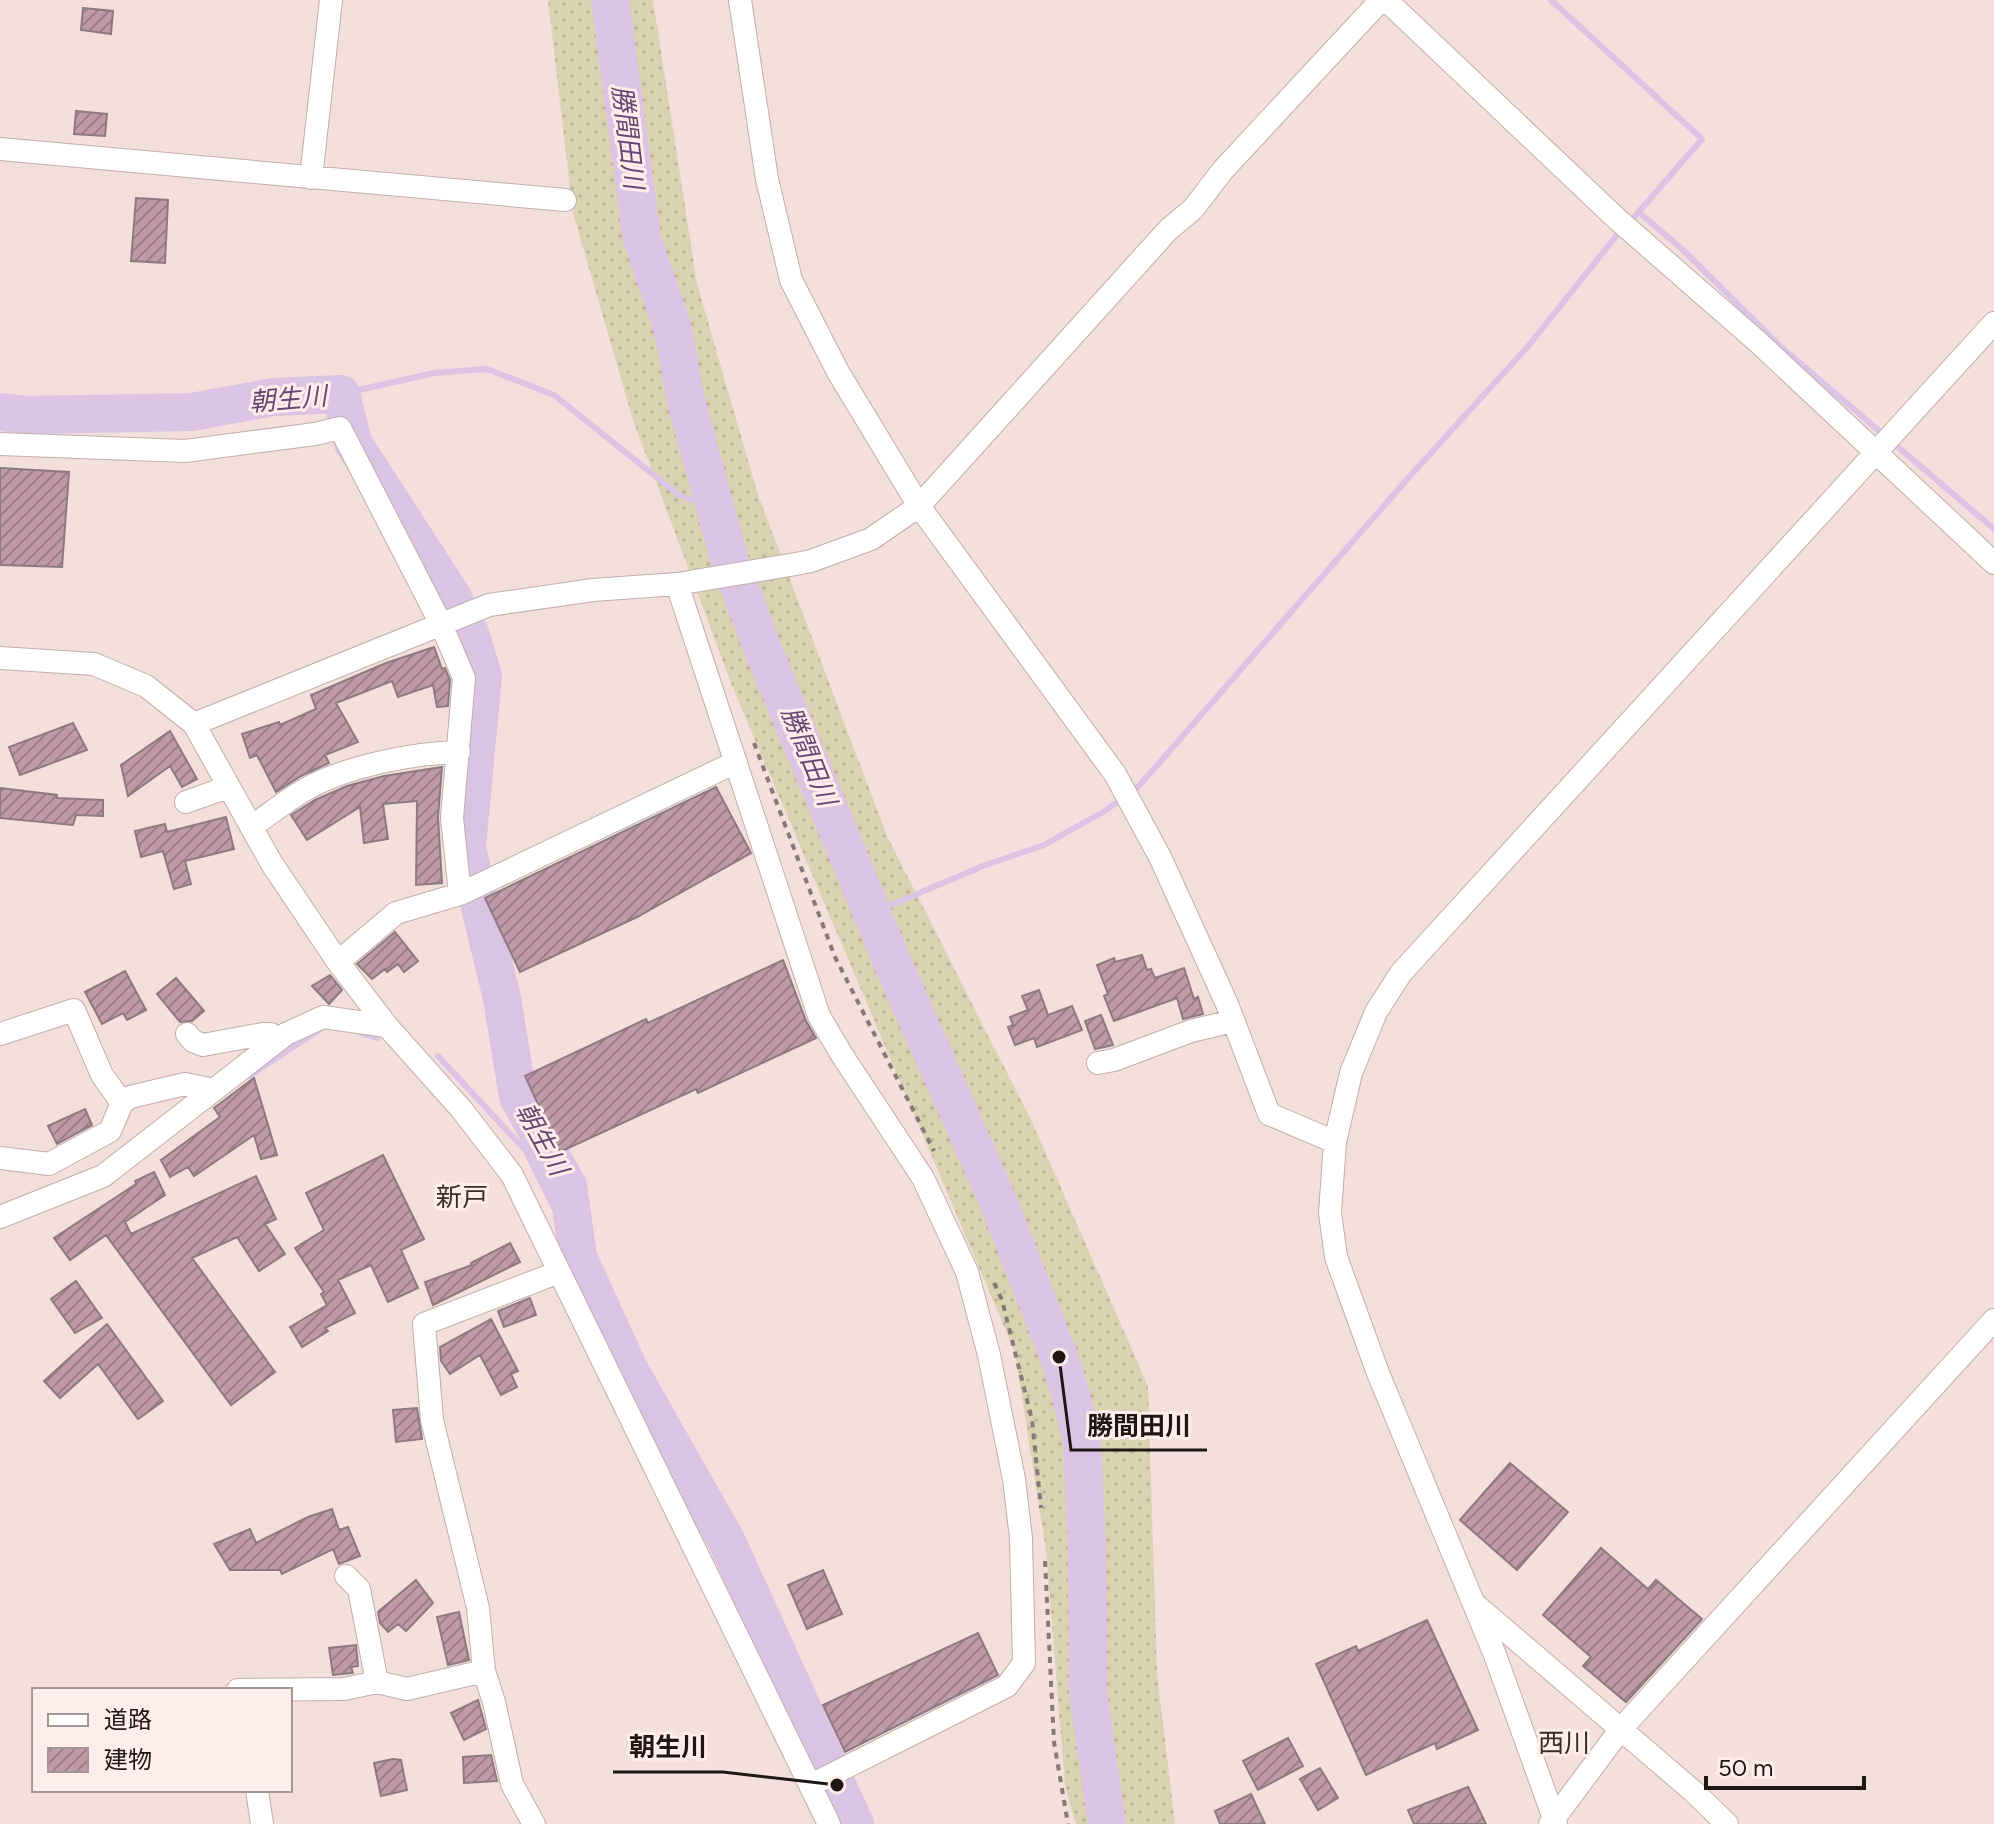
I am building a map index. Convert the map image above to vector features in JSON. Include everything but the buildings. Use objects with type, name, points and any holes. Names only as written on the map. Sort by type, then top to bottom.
[{"type":"street","points":[[311,178],[331,0]]},
{"type":"street","points":[[740,0],[767,179],[791,280],[838,372],[919,506],[1115,774],[1160,857],[1233,1021],[1269,1114],[1335,1142]]},
{"type":"street","points":[[194,724],[489,605],[593,590],[677,584],[796,564],[871,539],[919,506],[1168,230],[1193,209],[1223,170],[1383,0],[1617,219],[1877,450],[1994,563]]},
{"type":"street","points":[[0,149],[565,200]]},
{"type":"street","points":[[1554,1822],[1495,1655],[1378,1373],[1336,1257],[1330,1213],[1335,1142],[1351,1073],[1376,1012],[1401,973],[1994,323]]},
{"type":"street","points":[[0,444],[185,451],[340,428],[441,624],[464,678],[452,818],[460,894]]},
{"type":"street","points":[[677,584],[819,1016],[923,1178],[967,1272],[993,1371],[1014,1479],[1021,1538],[1024,1663],[1007,1686],[811,1785]]},
{"type":"street","points":[[0,658],[94,664],[146,686],[194,724],[251,827],[338,962],[387,1026],[462,1110],[512,1175],[829,1824]]},
{"type":"street","points":[[251,827],[307,788],[347,771],[459,752]]},
{"type":"street","points":[[338,962],[396,913],[460,894],[736,762]]},
{"type":"street","points":[[186,802],[228,787]]},
{"type":"street","points":[[0,1034],[74,1010],[102,1075],[122,1103]]},
{"type":"street","points":[[0,1217],[103,1176],[279,1039],[323,1017],[387,1026]]},
{"type":"street","points":[[1098,1063],[1191,1031],[1233,1021]]},
{"type":"street","points":[[187,1034],[203,1045],[263,1034],[279,1039]]},
{"type":"street","points":[[0,1158],[49,1164],[110,1131],[122,1103],[130,1097],[185,1084],[214,1090]]},
{"type":"street","points":[[534,1824],[512,1784],[484,1671],[478,1608],[432,1420],[424,1324],[559,1272]]},
{"type":"street","points":[[1554,1822],[1620,1730],[1994,1320]]},
{"type":"street","points":[[346,1576],[359,1589],[377,1682]]},
{"type":"street","points":[[1473,1603],[1727,1824]]},
{"type":"street","points":[[292,1689],[344,1689],[377,1682],[407,1689],[484,1671]]},
{"type":"street","points":[[257,1792],[262,1824]]},
{"type":"shaded area","points":[[548,0],[653,0],[697,284],[758,495],[887,836],[1032,1122],[1148,1386],[1157,1674],[1175,1824],[1076,1824],[1065,1786],[1046,1550],[1015,1352],[733,688],[633,420],[573,213]]},
{"type":"waterway","name":"勝間田川","points":[[610,0],[642,239],[672,326],[687,405],[730,562],[893,964],[998,1201],[1059,1357],[1071,1396],[1082,1442],[1087,1548],[1088,1692],[1107,1824]]},
{"type":"waterway","points":[[1551,0],[1702,139],[1630,222]]},
{"type":"waterway","points":[[1640,213],[1683,250],[1780,346],[1994,529]]},
{"type":"waterway","points":[[872,913],[983,866],[1044,845],[1105,811],[1139,786],[1410,476],[1530,344],[1621,230]]},
{"type":"waterway","points":[[341,394],[434,373],[487,369],[554,395],[680,496],[714,506]]},
{"type":"waterway","name":"朝生川","points":[[0,412],[27,415],[192,412],[274,397],[341,394],[353,443],[454,599]]},
{"type":"waterway","name":"朝生川","points":[[470,633],[483,676],[467,846],[474,880]]},
{"type":"waterway","name":"朝生川","points":[[477,895],[502,998],[518,1097],[568,1186],[578,1257],[629,1369],[727,1542],[826,1760]]},
{"type":"waterway","points":[[249,1076],[319,1030]]},
{"type":"waterway","points":[[358,1032],[377,1038]]},
{"type":"waterway","points":[[438,1056],[526,1151],[578,1257]]},
{"type":"waterway","name":"朝生川","points":[[837,1785],[855,1824]]},
{"type":"place","name":"勝間田川","points":[[1059,1357]]},
{"type":"place","name":"朝生川","points":[[837,1785]]},
{"type":"district","name":"新戸","points":[[462,1197]]},
{"type":"district","name":"西川","points":[[1564,1743]]}]
